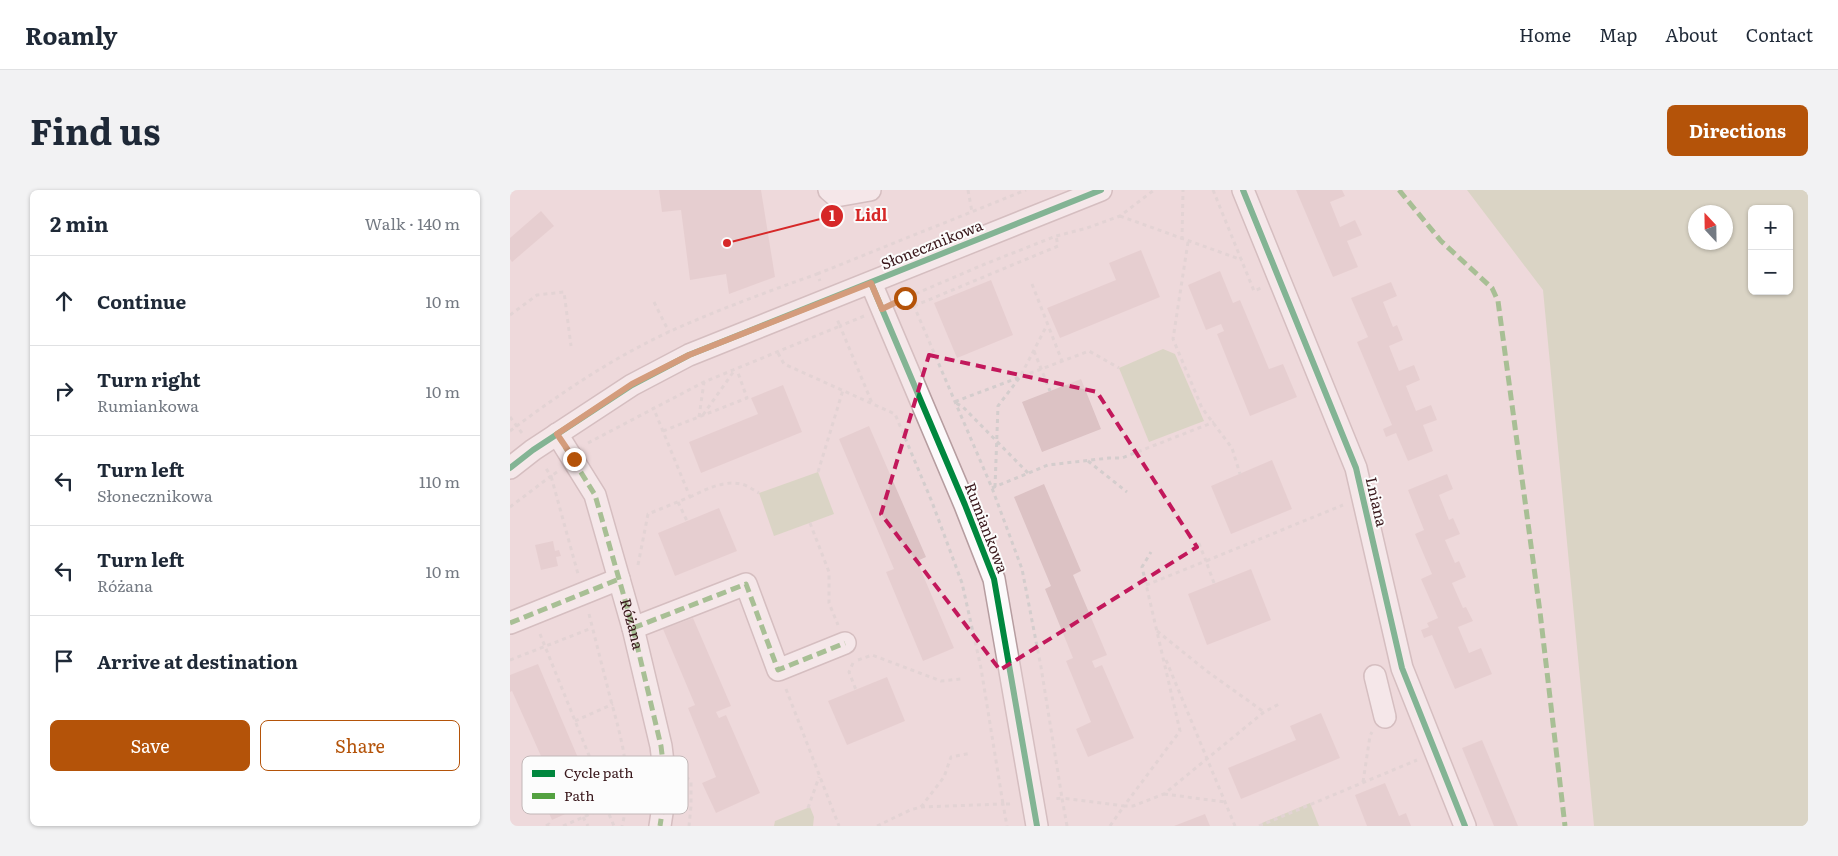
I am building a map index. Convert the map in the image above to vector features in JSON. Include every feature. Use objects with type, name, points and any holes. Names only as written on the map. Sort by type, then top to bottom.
[{"type":"street","points":[[829,190],[836,196],[870,190]]},
{"type":"street","name":"Słonecznikowa","points":[[510,468],[632,384],[689,355],[1101,190]]},
{"type":"street","name":"Lniana","points":[[1243,190],[1356,468],[1402,668],[1465,826]]},
{"type":"street","name":"Rumiankowa","points":[[871,283],[965,505],[994,579],[1037,826]]},
{"type":"street","name":"Różana","points":[[557,434],[595,495],[633,628],[662,756]]},
{"type":"street","points":[[510,623],[619,579]]},
{"type":"street","points":[[633,628],[746,584],[778,670],[849,653]]},
{"type":"street","points":[[1375,676],[1384,714]]},
{"type":"path","points":[[968,190],[972,212]]},
{"type":"path","points":[[817,274],[1026,190]]},
{"type":"path","points":[[872,404],[840,326],[1056,236],[1087,228],[1120,216],[1154,190]]},
{"type":"path","points":[[1182,240],[1183,190]]},
{"type":"path","points":[[1212,190],[1254,291],[1280,281]]},
{"type":"path","points":[[1120,216],[1182,240],[1242,260]]},
{"type":"path","points":[[914,306],[1058,246],[1056,236]]},
{"type":"path","points":[[1188,242],[1172,339],[1202,408],[1232,448],[1240,474]]},
{"type":"path","points":[[1032,284],[1062,361]]},
{"type":"path","points":[[510,315],[537,295],[564,292],[571,346]]},
{"type":"path","points":[[654,302],[669,332]]},
{"type":"path","points":[[1048,325],[1020,377],[998,406],[993,487],[1048,466],[1088,460],[1122,458],[1214,422]]},
{"type":"path","points":[[1034,351],[1050,391]]},
{"type":"path","points":[[1028,473],[963,407],[954,402],[1089,351],[1120,368]]},
{"type":"path","points":[[662,431],[703,416],[748,398],[735,370],[703,416]]},
{"type":"path","points":[[698,417],[704,382]]},
{"type":"path","points":[[818,472],[843,390]]},
{"type":"path","points":[[653,407],[690,497]]},
{"type":"path","points":[[510,417],[517,426],[510,431]]},
{"type":"path","points":[[1088,460],[1126,492]]},
{"type":"path","points":[[551,476],[625,756]]},
{"type":"path","points":[[637,569],[648,514],[714,486],[731,483],[741,484],[759,493]]},
{"type":"path","points":[[1146,585],[1362,497]]},
{"type":"path","points":[[678,502],[687,521]]},
{"type":"path","points":[[810,523],[829,572],[829,602],[849,653],[850,672],[856,690]]},
{"type":"path","points":[[1198,541],[1214,583]]},
{"type":"path","points":[[1110,826],[1180,730],[1142,567],[1151,552]]},
{"type":"path","points":[[532,614],[589,756]]},
{"type":"path","points":[[510,660],[592,628]]},
{"type":"path","points":[[1157,630],[1208,672],[1264,712]]},
{"type":"path","points":[[1162,651],[1235,826]]},
{"type":"path","points":[[849,653],[872,655],[941,681],[962,679]]},
{"type":"path","points":[[778,670],[839,826]]},
{"type":"path","points":[[575,721],[612,704]]},
{"type":"path","points":[[1066,826],[1062,798],[1134,806],[1164,794],[1264,712],[1279,704]]},
{"type":"path","points":[[1363,782],[1370,736],[1384,714]]},
{"type":"path","points":[[1259,826],[1436,752]]},
{"type":"path","points":[[921,807],[944,777],[952,757],[971,753]]},
{"type":"path","points":[[808,808],[819,777]]},
{"type":"path","points":[[1164,794],[1226,802]]},
{"type":"path","points":[[877,826],[910,810],[921,807],[1003,804],[1007,826]]},
{"type":"path","points":[[563,826],[590,814]]},
{"type":"path","points":[[609,814],[614,826]]},
{"type":"path","points":[[583,817],[588,826]]},
{"type":"path","points":[[546,826],[549,824],[550,826]]},
{"type":"highlighted area","points":[[929,355],[1097,392],[1197,547],[1000,670],[881,514]]},
{"type":"green space","points":[[1467,190],[1808,190],[1808,826],[1594,826],[1543,290]]},
{"type":"green space","points":[[1163,349],[1175,354],[1204,421],[1149,442],[1119,368]]},
{"type":"green space","points":[[818,472],[834,514],[774,536],[759,493]]},
{"type":"green space","points":[[1310,803],[1319,826],[1263,826],[1262,823]]},
{"type":"green space","points":[[810,807],[814,817],[813,826],[774,826],[775,821]]},
{"type":"building","points":[[659,190],[761,190],[775,277],[729,294],[726,274],[690,280],[681,210],[662,212]]},
{"type":"building","points":[[1296,190],[1342,190],[1345,196],[1330,202],[1340,227],[1355,220],[1362,235],[1347,241],[1358,267],[1333,277]]},
{"type":"building","points":[[541,211],[554,226],[512,262],[510,259],[510,238]]},
{"type":"building","points":[[1141,250],[1160,297],[1060,338],[1047,308],[1116,280],[1109,263]]},
{"type":"building","points":[[1220,271],[1233,303],[1240,300],[1269,369],[1283,364],[1297,397],[1250,416],[1217,334],[1224,331],[1221,324],[1206,330],[1188,285]]},
{"type":"building","points":[[991,280],[1013,335],[957,358],[934,303]]},
{"type":"building","points":[[1391,282],[1397,296],[1383,302],[1393,327],[1397,325],[1403,340],[1389,346],[1399,371],[1414,365],[1420,380],[1406,386],[1416,411],[1431,405],[1437,420],[1423,425],[1433,451],[1408,461],[1396,433],[1386,437],[1383,429],[1392,425],[1357,342],[1368,337],[1351,298]]},
{"type":"building","points":[[1081,379],[1101,429],[1042,452],[1022,402]]},
{"type":"building","points":[[783,385],[802,432],[701,473],[689,442],[758,414],[751,398]]},
{"type":"building","points":[[869,426],[926,557],[917,561],[954,648],[923,661],[886,572],[894,569],[839,439]]},
{"type":"building","points":[[1272,460],[1292,509],[1231,534],[1211,486]]},
{"type":"building","points":[[1447,474],[1453,489],[1439,495],[1449,520],[1453,518],[1460,534],[1445,540],[1455,563],[1459,561],[1466,577],[1452,583],[1463,608],[1466,607],[1473,621],[1458,627],[1469,653],[1481,648],[1492,674],[1455,689],[1432,635],[1424,638],[1421,630],[1429,627],[1427,623],[1438,618],[1421,579],[1432,574],[1415,534],[1424,530],[1408,490]]},
{"type":"building","points":[[1044,484],[1081,571],[1073,575],[1107,655],[1092,661],[1095,668],[1102,665],[1134,738],[1088,757],[1076,729],[1091,722],[1066,661],[1073,658],[1045,589],[1051,586],[1014,497]]},
{"type":"building","points":[[719,508],[737,551],[675,576],[658,533]]},
{"type":"building","points":[[553,541],[555,551],[559,550],[561,556],[556,557],[558,566],[541,570],[535,545]]},
{"type":"building","points":[[1251,569],[1271,620],[1207,645],[1188,594]]},
{"type":"building","points":[[693,618],[731,706],[716,712],[719,718],[726,715],[760,793],[716,813],[702,783],[716,777],[688,708],[695,705],[663,629]]},
{"type":"building","points":[[538,664],[577,756],[541,756],[512,691],[510,692],[510,675]]},
{"type":"building","points":[[887,677],[905,721],[847,745],[828,701]]},
{"type":"building","points":[[1321,713],[1340,758],[1241,799],[1228,768],[1296,740],[1290,726]]},
{"type":"building","points":[[1482,740],[1518,826],[1494,826],[1462,748]]},
{"type":"building","points":[[1385,783],[1399,816],[1406,813],[1411,826],[1367,826],[1355,795]]},
{"type":"building","points":[[549,814],[565,814],[552,820]]},
{"type":"building","points":[[1205,814],[1210,826],[1174,826]]},
{"type":"marked path","points":[[1399,190],[1441,241],[1492,288],[1498,301],[1540,612],[1565,826]]},
{"type":"marked path","points":[[557,434],[595,495],[633,628],[662,756]]},
{"type":"marked path","points":[[510,623],[619,579]]},
{"type":"marked path","points":[[633,628],[746,584],[778,670],[845,643]]},
{"type":"marked path","points":[[660,826],[662,814]]},
{"type":"cycle path","points":[[510,468],[533,450],[632,385],[689,355],[1101,190]]},
{"type":"cycle path","points":[[1243,190],[1356,468],[1402,668],[1465,826]]},
{"type":"cycle path","points":[[871,283],[965,505],[994,579],[1037,826]]},
{"type":"place","name":"Lidl","points":[[727,243]]},
{"type":"route","points":[[574,459],[557,434],[632,384],[689,355],[871,283],[882,309],[905,298]]}]
